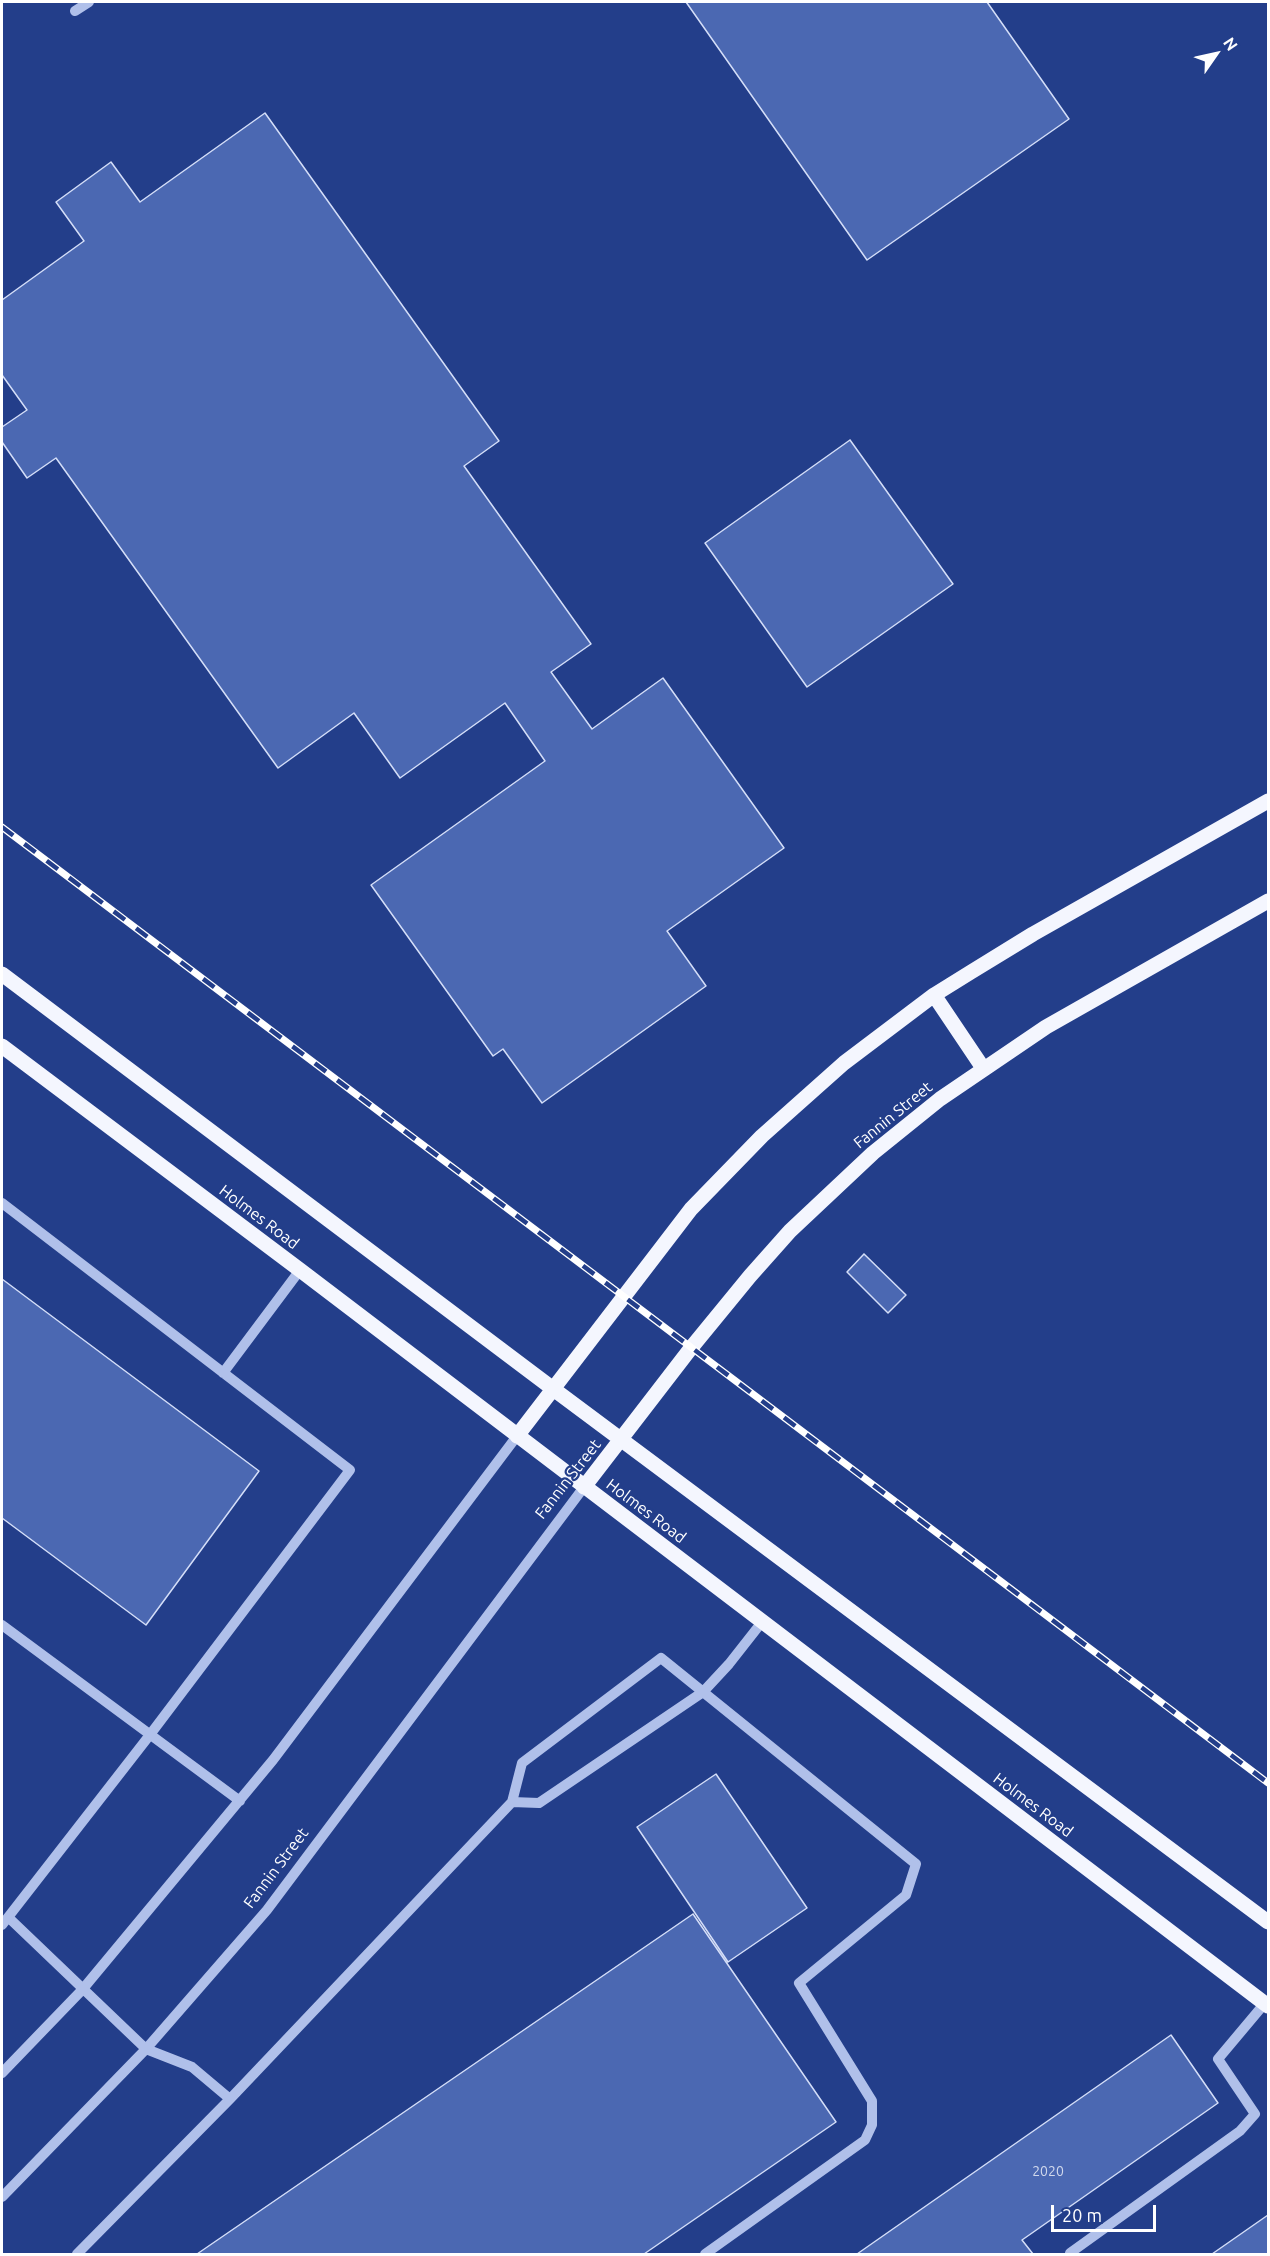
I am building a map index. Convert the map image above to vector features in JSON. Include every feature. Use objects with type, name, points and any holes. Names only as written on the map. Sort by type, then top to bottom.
[{"type":"main road","points":[[517,1436],[691,1209],[770,1128],[844,1063],[934,995],[1033,934],[1269,801]]},
{"type":"main road","name":"Fannin Street","points":[[584,1487],[717,1316],[790,1231],[873,1153],[923,1112],[983,1068],[1083,1006],[1269,901]]},
{"type":"main road","points":[[2,974],[552,1388],[1269,1922]]},
{"type":"main road","points":[[934,995],[983,1068]]},
{"type":"main road","name":"Holmes Road","points":[[2,1046],[1267,2002]]},
{"type":"street","points":[[75,11],[89,2]]},
{"type":"street","points":[[2,1203],[350,1470],[149,1736],[5,1921],[146,2049],[192,2067],[230,2099]]},
{"type":"street","points":[[223,1373],[300,1270]]},
{"type":"street","points":[[2,2073],[82,1990],[240,1801],[517,1436]]},
{"type":"street","name":"Fannin Street","points":[[2,2197],[146,2049],[267,1910],[584,1487]]},
{"type":"street","points":[[512,1802],[539,1803],[703,1692],[729,1665],[762,1622]]},
{"type":"street","points":[[2,1625],[149,1736],[240,1801]]},
{"type":"street","points":[[77,2254],[230,2099],[512,1802],[522,1763],[661,1658],[916,1864],[906,1895],[799,1983],[872,2100],[872,2125],[865,2140],[705,2254]]},
{"type":"street","points":[[1070,2253],[1240,2131],[1255,2114],[1218,2059],[1267,2002]]},
{"type":"building","points":[[686,2],[987,2],[1069,119],[867,260]]},
{"type":"building","points":[[265,113],[499,441],[464,466],[591,644],[551,672],[592,729],[663,678],[784,848],[667,931],[706,986],[542,1103],[503,1049],[493,1056],[371,885],[545,761],[505,703],[400,778],[354,713],[278,768],[56,458],[27,478],[2,442],[2,427],[27,410],[2,375],[2,300],[84,241],[56,202],[111,162],[140,202]]},
{"type":"building","points":[[850,440],[953,584],[807,687],[705,543]]},
{"type":"building","points":[[864,1254],[906,1295],[888,1313],[847,1272]]},
{"type":"building","points":[[2,1279],[259,1471],[146,1625],[2,1518]]},
{"type":"building","points":[[716,1774],[807,1908],[728,1962],[637,1827]]},
{"type":"building","points":[[693,1914],[836,2122],[644,2254],[197,2254]]},
{"type":"building","points":[[1171,2035],[1218,2103],[1022,2240],[1033,2254],[857,2254]]},
{"type":"building","points":[[1268,2215],[1268,2254],[1212,2254]]},
{"type":"railway","points":[[2,827],[1268,1783]]}]
